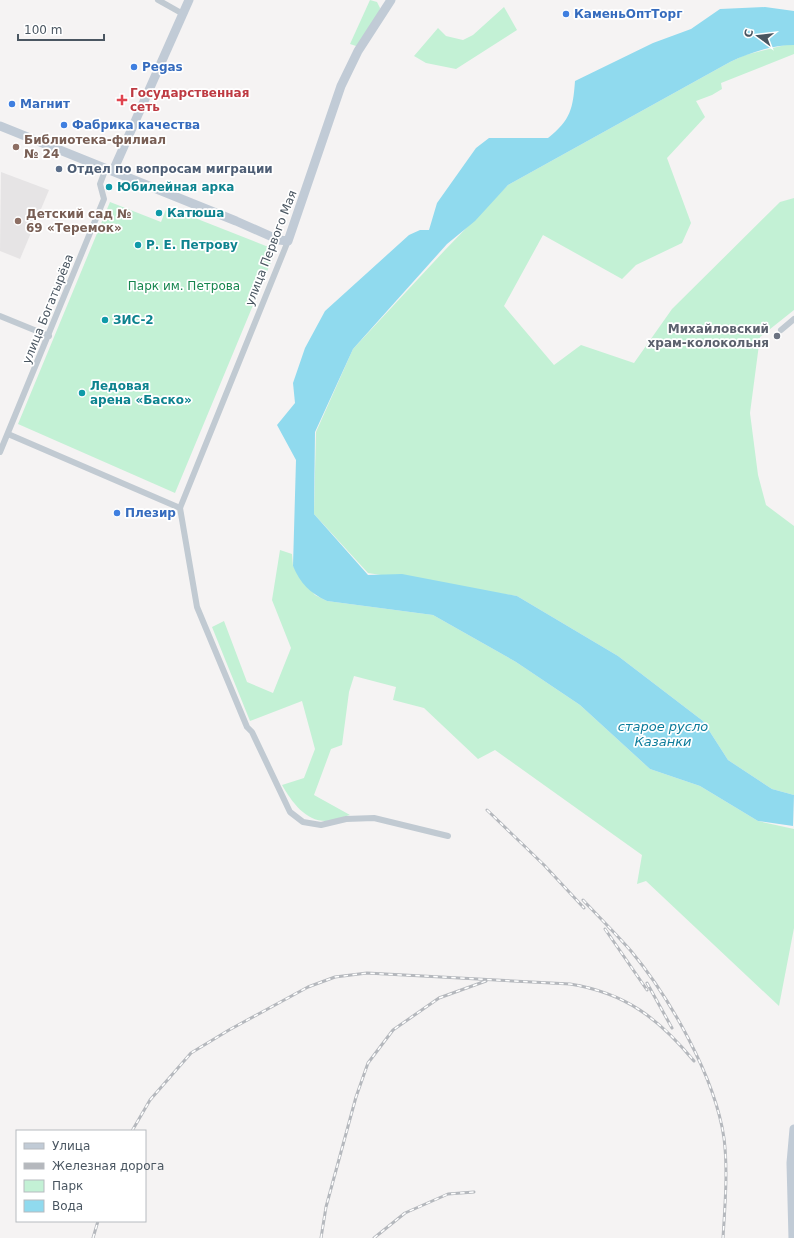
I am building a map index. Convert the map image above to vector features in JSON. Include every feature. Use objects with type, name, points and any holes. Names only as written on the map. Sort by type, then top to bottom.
[{"type":"street","points":[[158,0],[183,14]]},
{"type":"street","points":[[110,170],[189,0]]},
{"type":"street","name":"улица Первого Мая","points":[[180,508],[288,241],[342,86],[358,51],[391,0]]},
{"type":"street","points":[[0,126],[236,221],[279,240],[288,241]]},
{"type":"street","name":"улица Богатырёва","points":[[0,452],[49,336],[104,199],[100,184],[110,170]]},
{"type":"street","points":[[0,316],[49,336]]},
{"type":"street","points":[[781,330],[794,319]]},
{"type":"street","points":[[8,434],[180,508],[198,607],[247,727],[252,732],[290,812],[303,822],[321,825],[346,819],[374,818],[448,836]]},
{"type":"street","points":[[793,1238],[791,1163],[794,1129]]},
{"type":"shaded area","name":"Детский сад № 69 «Теремок»","points":[[1,172],[49,190],[20,259],[0,251]]},
{"type":"green space","points":[[370,0],[377,2],[380,8],[379,14],[359,47],[350,44]]},
{"type":"green space","points":[[504,7],[517,30],[456,69],[426,63],[414,56],[438,28],[446,36],[463,40],[473,35]]},
{"type":"green space","points":[[785,45],[794,45],[794,54],[721,83],[722,89],[712,95],[696,101],[705,117],[667,158],[691,223],[682,243],[636,265],[622,279],[543,235],[504,306],[554,365],[581,345],[634,363],[672,309],[780,202],[794,198],[794,310],[760,337],[750,413],[758,475],[766,505],[794,526],[794,795],[772,789],[728,760],[703,721],[618,656],[517,596],[368,573],[314,514],[316,432],[353,349],[508,185],[730,62],[745,55]]},
{"type":"green space","name":"Парк им. Петрова","points":[[110,202],[161,222],[167,207],[276,250],[175,493],[18,424]]},
{"type":"green space","points":[[280,550],[292,554],[293,566],[315,595],[327,601],[433,615],[516,662],[580,705],[650,769],[700,786],[758,821],[794,829],[794,928],[779,1006],[646,881],[637,884],[642,855],[495,750],[478,759],[424,708],[393,700],[396,687],[354,676],[349,692],[342,745],[331,749],[314,795],[350,815],[335,820],[326,821],[312,818],[305,814],[290,798],[282,785],[304,778],[315,749],[302,701],[250,721],[212,627],[224,621],[247,682],[273,693],[291,648],[272,600]]},
{"type":"water","name":"старое русло Казанки","points":[[765,7],[794,11],[794,45],[777,46],[761,50],[730,62],[508,185],[475,221],[447,244],[353,349],[315,432],[314,514],[368,575],[402,574],[517,596],[618,656],[703,721],[728,760],[772,789],[794,795],[793,826],[758,821],[700,786],[650,769],[580,705],[516,662],[433,615],[327,601],[316,595],[302,582],[293,566],[296,460],[277,425],[295,403],[293,383],[305,348],[325,311],[409,235],[420,230],[429,230],[437,203],[476,148],[489,138],[548,138],[562,125],[569,113],[572,106],[575,81],[653,43],[691,29],[720,9]]},
{"type":"railway","points":[[487,810],[544,865],[584,908]]},
{"type":"railway","points":[[583,900],[631,951],[646,970],[661,991],[689,1039],[701,1064],[719,1114],[724,1138],[726,1175],[723,1238]]},
{"type":"railway","points":[[605,929],[647,990]]},
{"type":"railway","points":[[133,1130],[150,1100],[191,1053],[229,1030],[308,987],[335,977],[367,973],[570,984],[590,988],[625,1001],[640,1010],[668,1033],[694,1061]]},
{"type":"railway","points":[[321,1238],[326,1207],[356,1097],[368,1063],[393,1030],[439,998],[486,981]]},
{"type":"railway","points":[[647,983],[672,1028]]},
{"type":"railway","points":[[374,1238],[405,1213],[448,1194],[474,1192]]},
{"type":"railway","points":[[93,1238],[98,1222]]},
{"type":"place","name":"КаменьОптТорг","points":[[566,14]]},
{"type":"place","name":"Pegas","points":[[134,67]]},
{"type":"place","name":"Государственная сеть","points":[[122,100]]},
{"type":"place","name":"Магнит","points":[[12,104]]},
{"type":"place","name":"Фабрика качества","points":[[64,125]]},
{"type":"place","name":"Библиотека-филиал № 24","points":[[16,147]]},
{"type":"place","name":"Отдел по вопросам миграции","points":[[59,169]]},
{"type":"place","name":"Юбилейная арка","points":[[109,187]]},
{"type":"place","name":"Катюша","points":[[159,213]]},
{"type":"place","name":"Детский сад № 69 «Теремок»","points":[[18,221]]},
{"type":"place","name":"Р. Е. Петрову","points":[[138,245]]},
{"type":"place","name":"ЗИС-2","points":[[105,320]]},
{"type":"place","name":"Михайловский храм-колокольня","points":[[777,336]]},
{"type":"place","name":"Ледовая арена «Баско»","points":[[82,393]]},
{"type":"place","name":"Плезир","points":[[117,513]]}]
